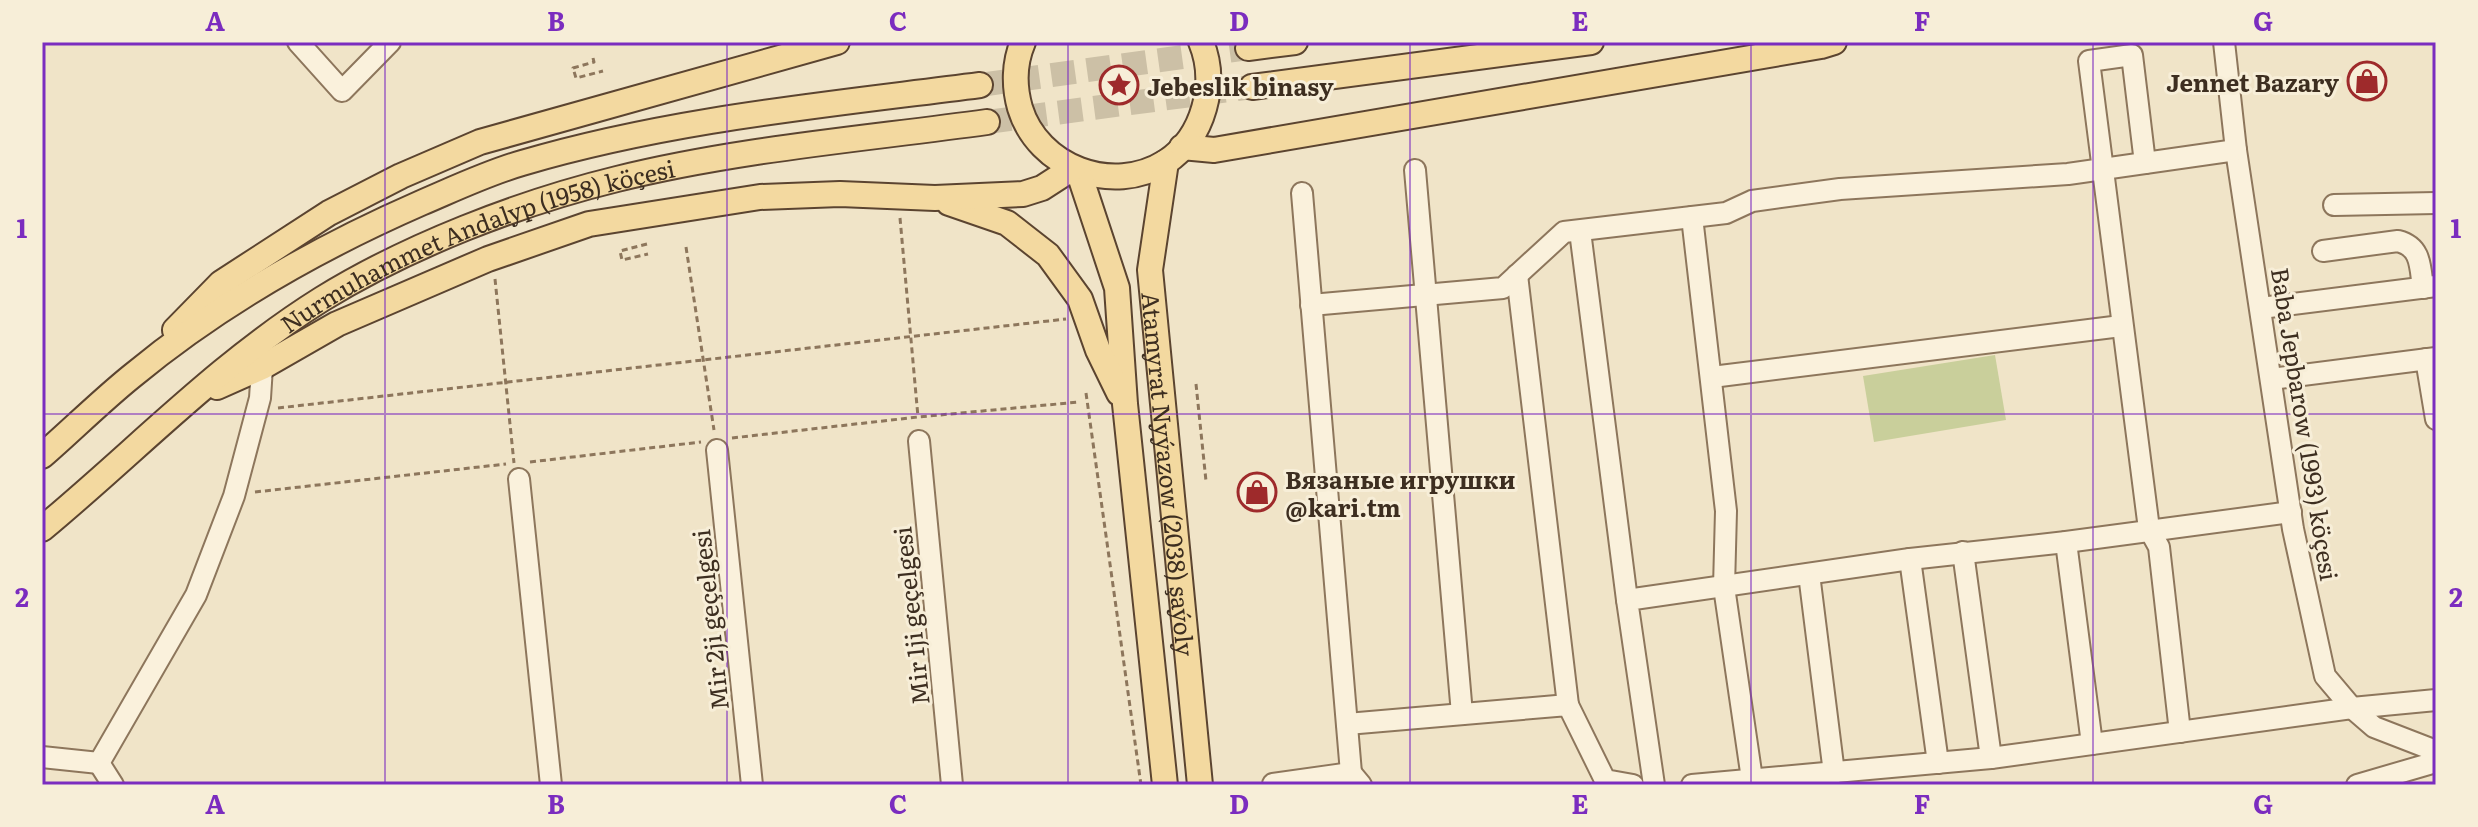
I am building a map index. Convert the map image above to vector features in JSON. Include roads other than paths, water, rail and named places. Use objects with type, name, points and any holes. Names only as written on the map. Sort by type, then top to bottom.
[{"type":"main road","points":[[132,375],[221,283],[329,213],[401,176],[480,142],[837,42]]},
{"type":"main road","points":[[1023,42],[1016,73],[1017,97],[1024,119],[1036,139],[1053,156],[1075,169],[1098,176],[1119,177],[1140,173],[1174,155],[1834,42]]},
{"type":"main road","points":[[1174,155],[1198,125],[1206,106],[1208,66],[1201,42]]},
{"type":"main road","points":[[1248,48],[1295,42]]},
{"type":"main road","points":[[1252,87],[1591,42]]},
{"type":"main road","name":"Nurmuhammet Andalyp (1958) köçesi","points":[[42,456],[132,375],[260,284],[366,227],[467,183],[519,164],[669,128],[750,114],[980,85]]},
{"type":"main road","name":"Nurmuhammet Andalyp (1958) köçesi","points":[[42,529],[185,401],[243,354],[322,299],[386,264],[482,222],[580,188],[676,167],[987,122]]},
{"type":"main road","name":"Atamyrat Nyýazow (2038) şaýoly","points":[[1174,155],[1150,270],[1200,785]]},
{"type":"main road","points":[[185,401],[262,367],[337,324],[488,259],[589,224],[760,197],[840,194],[935,198],[1023,194],[1042,188],[1075,169]]},
{"type":"main road","name":"Atamyrat Nyýazow (2038) şaýoly","points":[[1075,169],[1117,288],[1125,404],[1165,785]]},
{"type":"main road","points":[[935,198],[1007,223],[1048,255],[1080,299],[1098,350],[1125,404]]},
{"type":"street","points":[[298,42],[342,91],[384,44]]},
{"type":"street","name":"Baba Jepbarow (1993) köçesi","points":[[2224,42],[2236,150],[2291,512],[2325,676],[2352,708],[2374,727],[2436,751]]},
{"type":"street","points":[[2145,163],[2132,55],[2089,61],[2149,529],[2159,547],[2180,732]]},
{"type":"street","points":[[1311,305],[1503,288],[1564,232],[1726,213],[1752,201],[1840,189],[2068,174],[2236,150]]},
{"type":"street","points":[[1415,170],[1462,714]]},
{"type":"street","points":[[1273,784],[1356,779],[1347,724],[1302,193]]},
{"type":"street","points":[[2334,205],[2436,203]]},
{"type":"street","points":[[1692,217],[1726,511],[1724,587],[1752,779]]},
{"type":"street","points":[[1580,231],[1654,785]]},
{"type":"street","points":[[2261,308],[2429,287],[2417,252],[2406,243],[2398,241],[2323,251]]},
{"type":"street","points":[[1517,275],[1568,705],[1605,780],[1633,785]]},
{"type":"street","points":[[1712,377],[2121,326]]},
{"type":"street","points":[[2271,379],[2431,358],[2436,419]]},
{"type":"street","points":[[99,763],[196,595],[234,496],[260,398],[262,367]]},
{"type":"street","name":"Mir 1ji geçelgesi","points":[[919,441],[952,785]]},
{"type":"street","name":"Mir 2ji geçelgesi","points":[[716,445],[752,785]]},
{"type":"street","points":[[521,468],[551,785]]},
{"type":"street","points":[[1627,600],[1910,559],[2291,512]]},
{"type":"street","points":[[2066,542],[2092,744]]},
{"type":"street","points":[[1963,552],[1991,758]]},
{"type":"street","points":[[1910,559],[1938,763]]},
{"type":"street","points":[[1809,574],[1834,773]]},
{"type":"street","points":[[1692,785],[1834,773],[1900,776],[1938,763],[2352,708],[2436,700]]},
{"type":"street","points":[[1347,724],[1568,705]]},
{"type":"street","points":[[42,757],[99,763]]},
{"type":"street","points":[[2357,785],[2436,762]]},
{"type":"street","points":[[99,763],[113,785]]},
{"type":"tunnel","points":[[980,85],[1248,48]]},
{"type":"tunnel","points":[[987,122],[1252,87]]},
{"type":"place","name":"Jennet Bazary","points":[[2367,81]]},
{"type":"place","name":"Jebeslik binasy","points":[[1119,85]]},
{"type":"place","name":"Вязаные игрушки @kari.tm","points":[[1257,492]]}]
